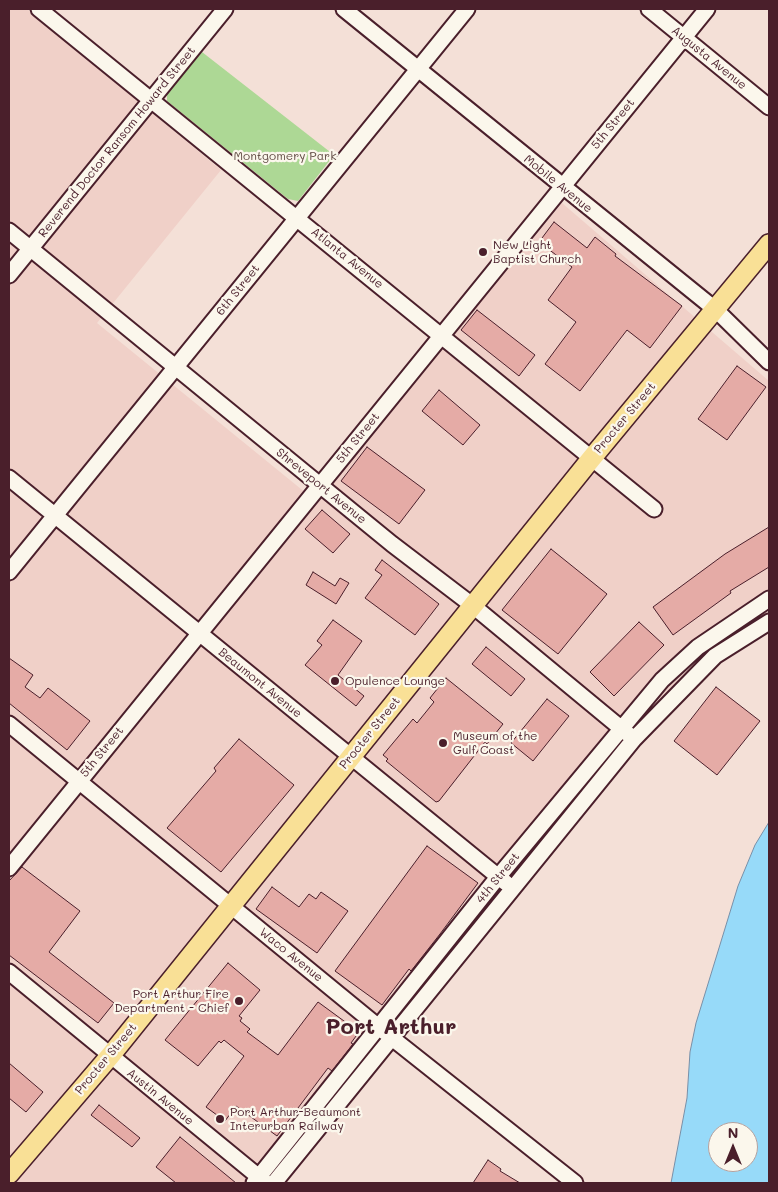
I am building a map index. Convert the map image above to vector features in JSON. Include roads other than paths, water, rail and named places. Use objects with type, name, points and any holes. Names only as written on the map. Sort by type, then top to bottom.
[{"type":"main road","name":"Procter Street","points":[[9,1174],[110,1056],[472,605],[769,244]]},
{"type":"street","name":"Atlanta Avenue","points":[[39,9],[654,509]]},
{"type":"street","name":"Reverend Doctor Ransom Howard Street","points":[[9,275],[225,9]]},
{"type":"street","name":"Mobile Avenue","points":[[344,9],[716,310],[769,362]]},
{"type":"street","name":"6th Street","points":[[9,572],[467,9]]},
{"type":"street","name":"Augusta Avenue","points":[[649,9],[769,107]]},
{"type":"street","name":"5th Street","points":[[9,868],[707,9]]},
{"type":"street","name":"Shreveport Avenue","points":[[9,231],[320,485],[472,605],[634,739]]},
{"type":"street","name":"Beaumont Avenue","points":[[9,478],[512,888]]},
{"type":"street","name":"4th Street","points":[[259,1181],[498,877],[620,728],[662,680],[698,647],[769,599]]},
{"type":"street","name":"4th Street","points":[[274,1183],[634,739],[715,656],[769,622]]},
{"type":"street","name":"Waco Avenue","points":[[9,724],[392,1038],[575,1183]]},
{"type":"street","name":"Austin Avenue","points":[[9,972],[259,1181]]},
{"type":"water","points":[[769,822],[769,1183],[671,1183],[687,1098],[690,1052],[696,1023],[738,886],[755,845]]},
{"type":"place","name":"New Light Baptist Church","points":[[483,252]]},
{"type":"place","name":"Opulence Lounge","points":[[335,681]]},
{"type":"place","name":"Museum of the Gulf Coast","points":[[443,743]]},
{"type":"place","name":"Port Arthur Fire Department - Chief","points":[[239,1001]]},
{"type":"place","name":"Port Arthur-Beaumont Interurban Railway","points":[[220,1119]]},
{"type":"district","name":"Port Arthur","points":[[391,1027]]},
{"type":"park label","name":"Montgomery Park","points":[[285,156]]}]
